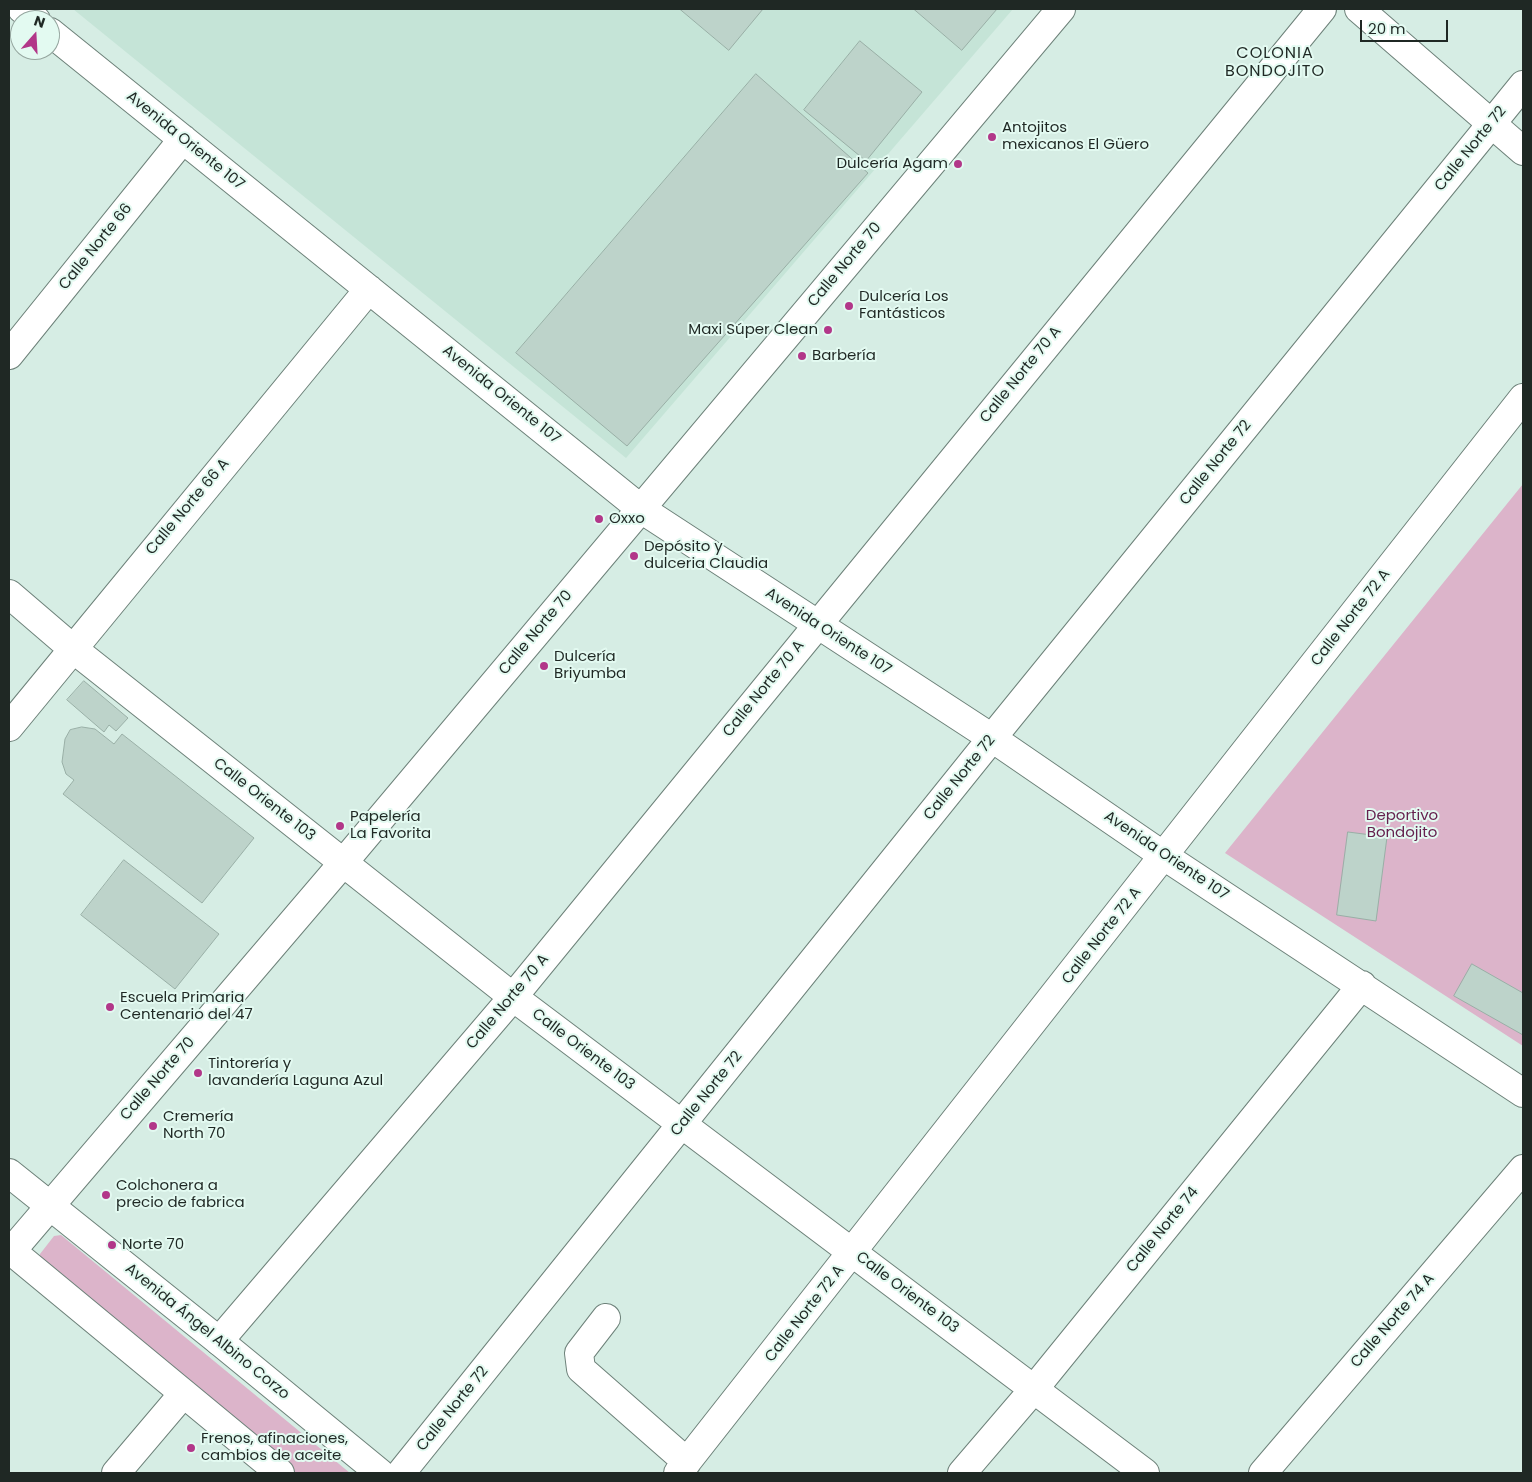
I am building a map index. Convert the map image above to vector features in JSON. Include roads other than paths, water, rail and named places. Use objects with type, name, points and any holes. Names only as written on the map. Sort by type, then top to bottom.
[{"type":"street","name":"Calle Norte 70","points":[[10,1251],[343,863],[1061,9]]},
{"type":"street","name":"Calle Norte 70 A","points":[[219,1341],[513,997],[1322,9]]},
{"type":"street","points":[[1359,9],[1523,150]]},
{"type":"street","name":"Avenida Oriente 107","points":[[60,40],[641,509],[816,625],[992,738],[1164,856],[1523,1094]]},
{"type":"street","name":"Calle Norte 72","points":[[401,1473],[992,738],[1523,85]]},
{"type":"street","name":"Calle Norte 66","points":[[9,355],[183,139]]},
{"type":"street","name":"Calle Norte 66 A","points":[[9,727],[369,289]]},
{"type":"street","name":"Calle Norte 72 A","points":[[683,1468],[1523,398]]},
{"type":"street","name":"Calle Oriente 103","points":[[9,594],[72,648],[513,997],[1145,1473]]},
{"type":"street","name":"Calle Norte 74","points":[[962,1473],[1034,1389],[1362,986]]},
{"type":"street","name":"Calle Norte 74 A","points":[[1263,1473],[1523,1169]]},
{"type":"street","name":"Avenida Ángel Albino Corzo","points":[[9,1174],[219,1341],[380,1473]]},
{"type":"street","points":[[10,1251],[280,1473]]},
{"type":"street","points":[[606,1318],[579,1353],[580,1370],[683,1468]]},
{"type":"street","points":[[116,1473],[183,1394]]},
{"type":"place","name":"Antojitos mexicanos El Güero","points":[[992,137]]},
{"type":"place","name":"Dulcería Agam","points":[[958,164]]},
{"type":"place","name":"Dulcería Los Fantásticos","points":[[849,306]]},
{"type":"place","name":"Maxi Súper Clean","points":[[828,330]]},
{"type":"place","name":"Barbería","points":[[802,356]]},
{"type":"place","name":"Oxxo","points":[[599,519]]},
{"type":"place","name":"Depósito y dulceria Claudia","points":[[634,556]]},
{"type":"place","name":"Dulcería Briyumba","points":[[544,666]]},
{"type":"place","name":"Papelería La Favorita","points":[[340,826]]},
{"type":"place","name":"Escuela Primaria Centenario del 47","points":[[110,1007]]},
{"type":"place","name":"Tintorería y lavandería Laguna Azul","points":[[198,1073]]},
{"type":"place","name":"Cremería North 70","points":[[153,1126]]},
{"type":"place","name":"Colchonera a precio de fabrica","points":[[106,1195]]},
{"type":"place","name":"Norte 70","points":[[112,1245]]},
{"type":"place","name":"Frenos, afinaciones, cambios de aceite","points":[[191,1448]]},
{"type":"district","name":"COLONIA BONDOJITO","points":[[1275,63]]},
{"type":"park label","name":"Deportivo Bondojito","points":[[1402,824]]}]
